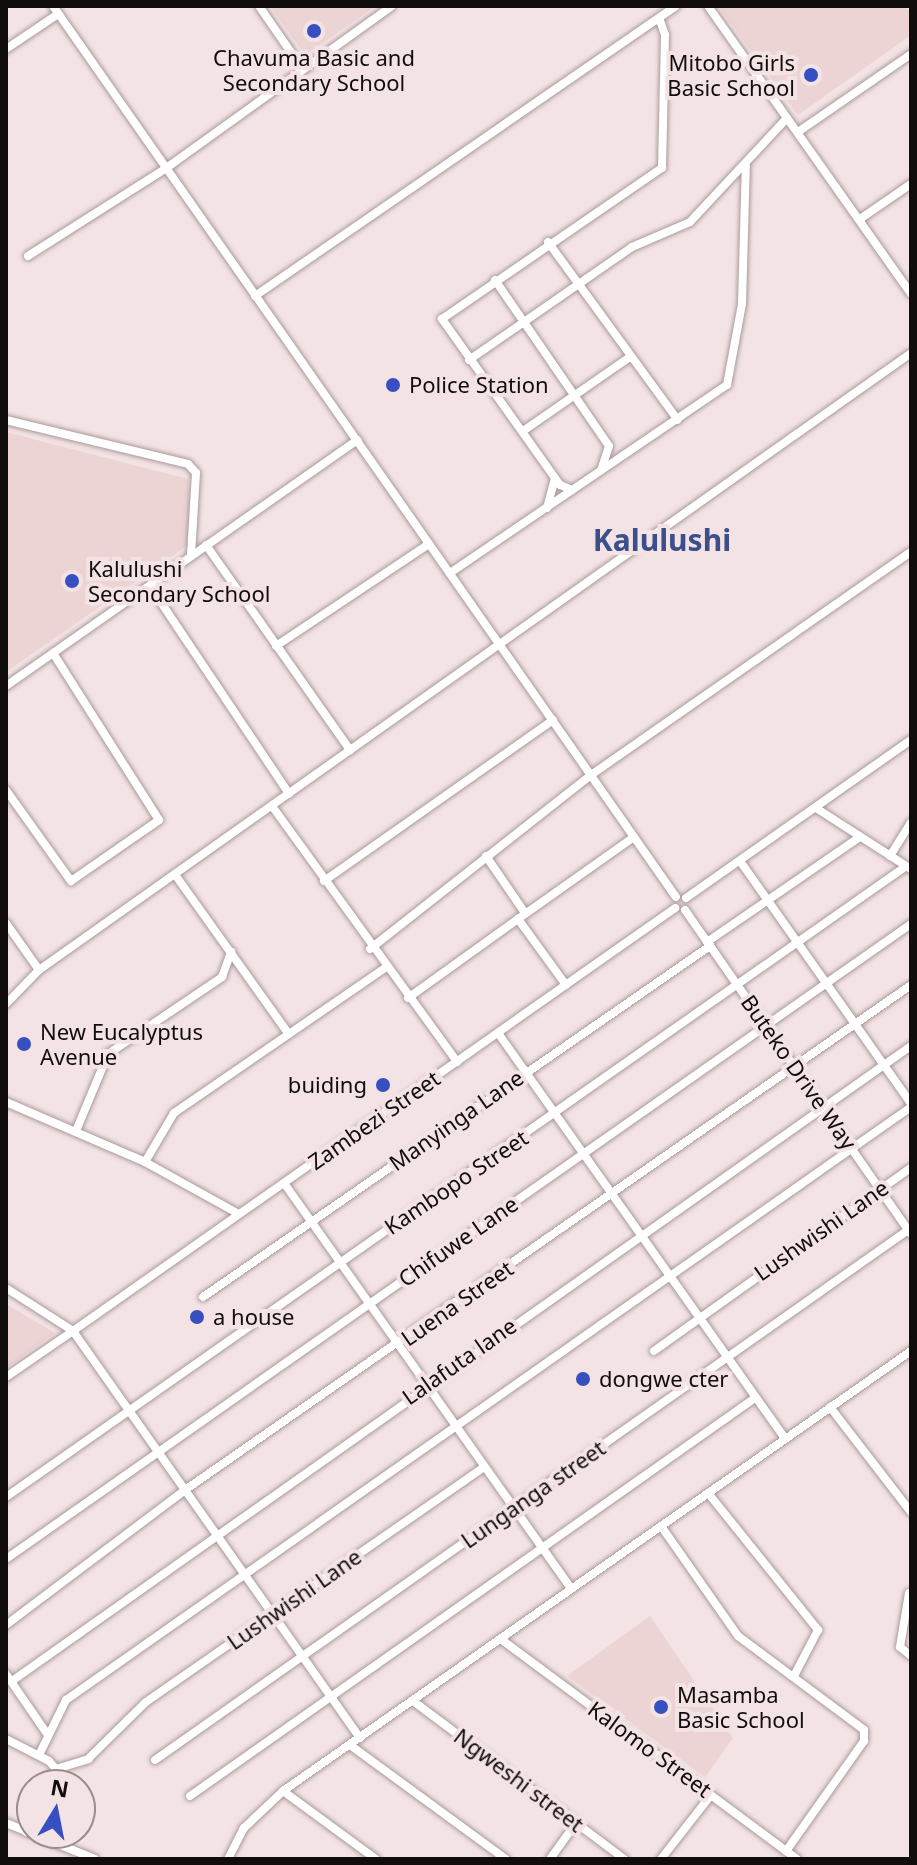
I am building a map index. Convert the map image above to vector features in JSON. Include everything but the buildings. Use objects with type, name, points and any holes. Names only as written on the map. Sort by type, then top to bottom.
[{"type":"street","points":[[53,6],[634,837],[681,897],[685,910],[675,908],[681,897],[740,861],[911,740]]},
{"type":"street","points":[[259,6],[302,68]]},
{"type":"street","points":[[28,256],[165,169],[392,6]]},
{"type":"street","points":[[255,296],[676,6]]},
{"type":"street","points":[[708,6],[911,294]]},
{"type":"street","points":[[6,49],[58,14]]},
{"type":"street","points":[[572,490],[555,478],[442,319],[548,242],[662,168],[666,43],[659,18]]},
{"type":"street","points":[[798,132],[911,54]]},
{"type":"street","points":[[469,360],[632,247],[679,230],[746,165],[787,118]]},
{"type":"street","points":[[450,573],[678,420],[729,381],[750,207],[746,165]]},
{"type":"street","points":[[860,219],[911,184]]},
{"type":"street","points":[[548,242],[678,420]]},
{"type":"street","points":[[495,280],[525,319],[610,449],[598,474]]},
{"type":"street","points":[[6,1004],[39,970],[911,353]]},
{"type":"street","points":[[523,431],[630,357]]},
{"type":"street","points":[[6,420],[188,464],[196,473],[191,555]]},
{"type":"street","points":[[6,686],[357,440]]},
{"type":"street","points":[[546,509],[555,478]]},
{"type":"street","points":[[276,646],[429,544]]},
{"type":"street","points":[[206,545],[350,750]]},
{"type":"street","points":[[370,949],[591,775],[911,552]]},
{"type":"street","points":[[150,586],[289,794]]},
{"type":"street","points":[[6,790],[71,881],[159,820],[53,653]]},
{"type":"street","points":[[324,881],[553,720]]},
{"type":"street","points":[[272,806],[370,949],[457,1062]]},
{"type":"street","points":[[816,808],[908,867]]},
{"type":"street","points":[[890,856],[911,823]]},
{"type":"street","points":[[408,998],[634,837]]},
{"type":"street","name":"Manyinga Lane","points":[[203,1297],[860,837]]},
{"type":"street","points":[[486,856],[566,985]]},
{"type":"street","points":[[40,1753],[66,1700],[911,1105],[859,1022],[740,861]]},
{"type":"street","name":"Kambopo Street","points":[[6,1497],[908,867]]},
{"type":"street","points":[[176,876],[288,1033]]},
{"type":"street","name":"Zambezi Street","points":[[6,1377],[675,908]]},
{"type":"street","name":"Buteko Drive Way","points":[[685,910],[910,1231]]},
{"type":"street","points":[[6,923],[39,970]]},
{"type":"street","name":"Chifuwe Lane","points":[[6,1559],[911,924]]},
{"type":"street","points":[[76,1131],[108,1054],[222,977],[231,952]]},
{"type":"street","points":[[145,1162],[174,1113],[385,968]]},
{"type":"street","name":"Luena Street","points":[[6,1625],[185,1490],[911,985]]},
{"type":"street","points":[[498,1033],[725,1358],[785,1438]]},
{"type":"street","name":"Lalafuta lane","points":[[9,1678],[911,1046]]},
{"type":"street","points":[[6,1102],[145,1162],[239,1214]]},
{"type":"street","name":"Lushwishi Lane","points":[[654,1351],[696,1317],[911,1168]]},
{"type":"street","points":[[284,1183],[571,1589]]},
{"type":"street","name":"Lunganga street","points":[[155,1760],[910,1231]]},
{"type":"street","points":[[6,1288],[73,1331],[360,1738]]},
{"type":"street","points":[[228,1859],[244,1828],[283,1791],[911,1351]]},
{"type":"street","points":[[190,1796],[755,1398]]},
{"type":"street","points":[[830,1407],[911,1512]]},
{"type":"street","name":"Lushwishi Lane","points":[[56,1769],[88,1759],[107,1732],[483,1468]]},
{"type":"street","points":[[708,1493],[818,1630],[794,1676]]},
{"type":"street","points":[[661,1526],[738,1636],[794,1676],[866,1736],[786,1851]]},
{"type":"street","points":[[909,1593],[900,1647],[911,1656]]},
{"type":"street","name":"Kalomo Street","points":[[502,1640],[797,1859]]},
{"type":"street","points":[[9,1678],[48,1735]]},
{"type":"street","name":"Ngweshi street","points":[[413,1701],[624,1859]]},
{"type":"street","points":[[6,1739],[40,1753],[56,1769]]},
{"type":"street","points":[[350,1745],[506,1859]]},
{"type":"street","points":[[283,1791],[376,1859]]},
{"type":"street","points":[[661,1859],[711,1795]]},
{"type":"street","points":[[550,1859],[576,1823]]},
{"type":"street","points":[[69,1849],[95,1859]]},
{"type":"shaded area","name":"Chavuma Basic and Secondary School","points":[[270,6],[376,6],[305,55]]},
{"type":"shaded area","name":"Mitobo Girls Basic School","points":[[718,6],[903,6],[911,12],[911,35],[798,115]]},
{"type":"shaded area","name":"Kalulushi Secondary School","points":[[6,432],[188,479],[191,543],[6,672]]},
{"type":"shaded area","points":[[6,1304],[55,1333],[6,1368]]},
{"type":"shaded area","name":"Masamba Basic School","points":[[650,1616],[733,1738],[705,1777],[567,1676]]},
{"type":"place","name":"Chavuma Basic and Secondary School","points":[[314,31]]},
{"type":"place","name":"Mitobo Girls Basic School","points":[[811,75]]},
{"type":"place","name":"Police Station","points":[[393,385]]},
{"type":"place","name":"Kalulushi Secondary School","points":[[72,581]]},
{"type":"place","name":"New Eucalyptus Avenue","points":[[24,1044]]},
{"type":"place","name":"buiding","points":[[383,1085]]},
{"type":"place","name":"a house","points":[[197,1317]]},
{"type":"place","name":"dongwe cter","points":[[583,1379]]},
{"type":"place","name":"Masamba Basic School","points":[[661,1707]]},
{"type":"district","name":"Kalulushi","points":[[662,540]]}]
